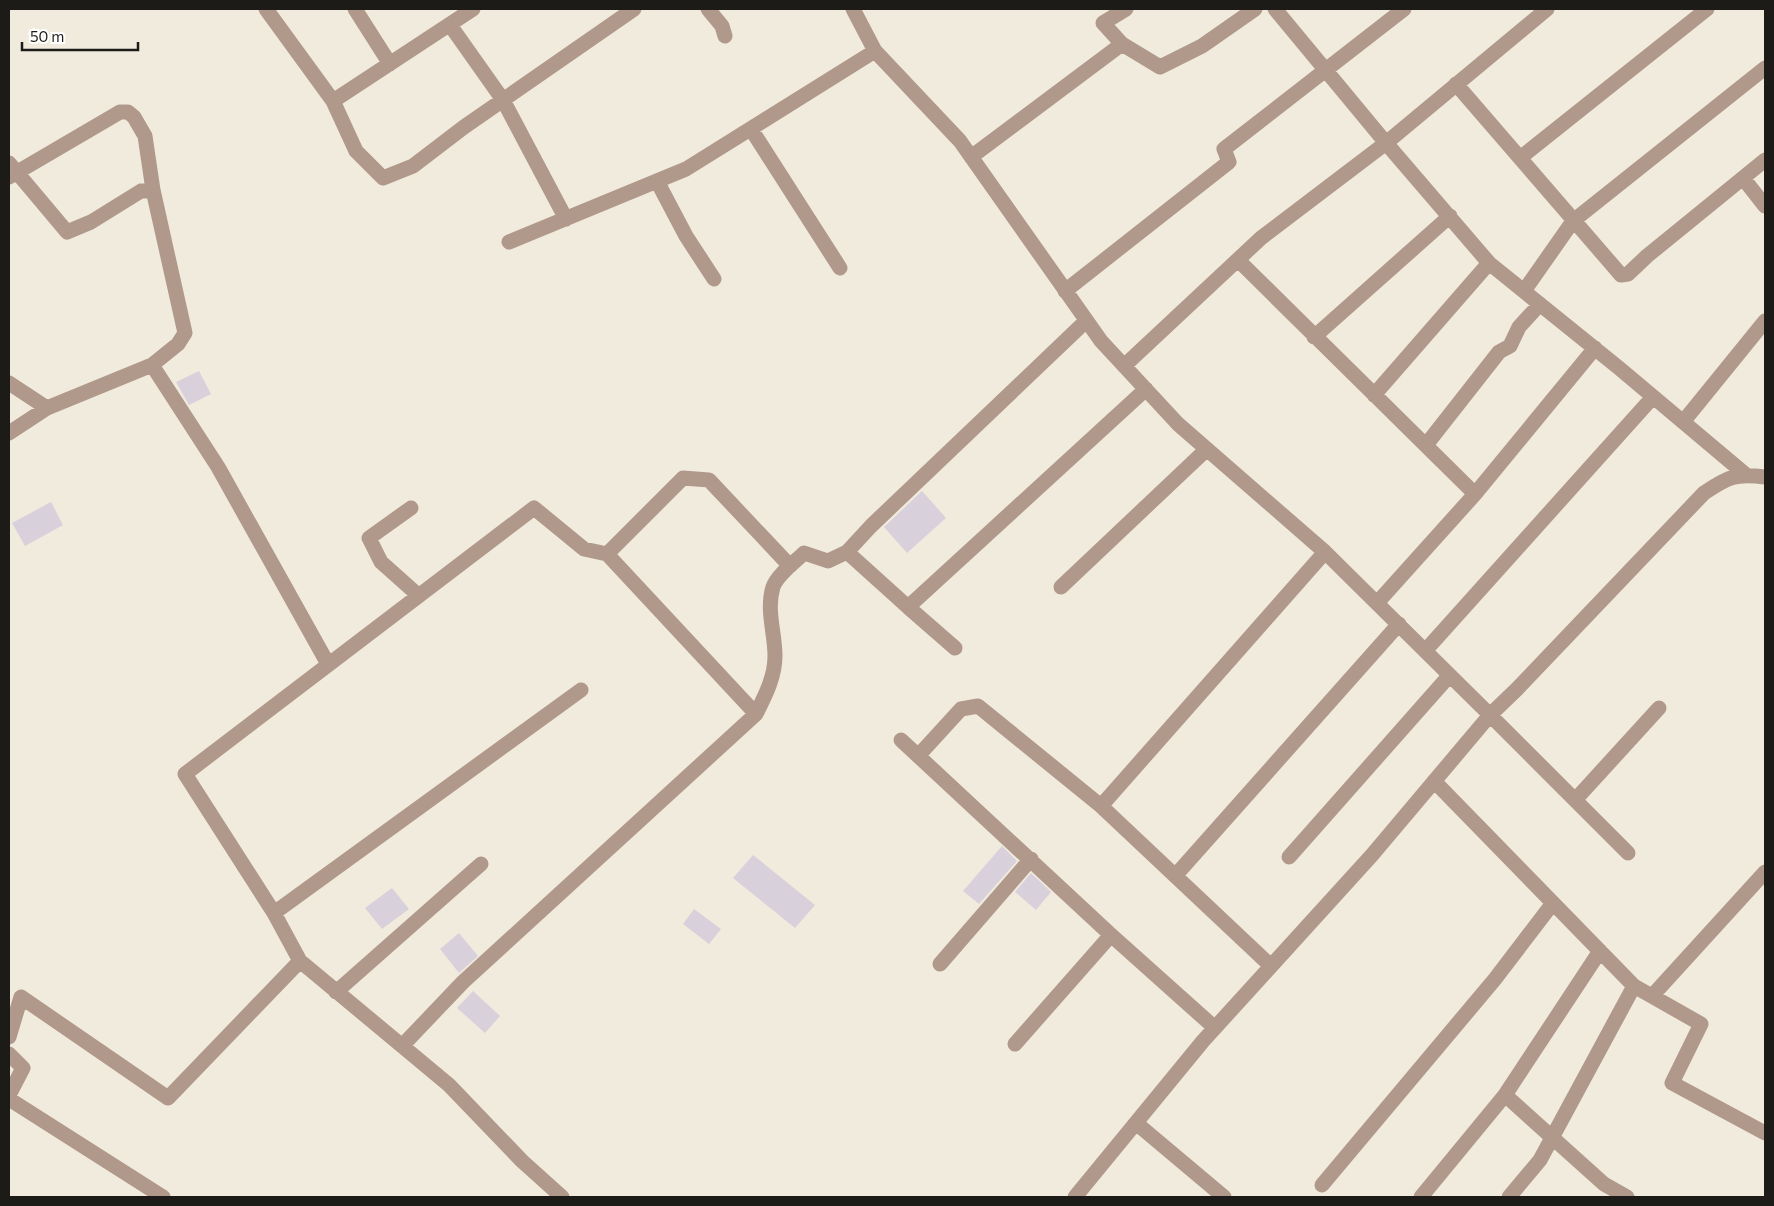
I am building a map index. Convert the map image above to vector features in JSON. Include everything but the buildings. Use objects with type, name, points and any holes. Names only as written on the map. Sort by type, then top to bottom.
[{"type":"street","points":[[266,9],[333,101],[356,151],[383,178],[413,166],[503,100],[634,9]]},
{"type":"street","points":[[355,9],[390,64]]},
{"type":"street","points":[[333,101],[473,9]]},
{"type":"street","points":[[708,9],[722,26],[725,36]]},
{"type":"street","points":[[852,9],[875,51],[960,141],[1100,341],[1178,424],[1325,552],[1377,602],[1628,853]]},
{"type":"street","points":[[1126,9],[1103,23],[1122,44],[1160,66],[1202,46],[1254,9]]},
{"type":"street","points":[[1275,9],[1489,263],[1595,348],[1744,474]]},
{"type":"street","points":[[1065,291],[1229,162],[1224,148],[1404,9]]},
{"type":"street","points":[[1124,366],[1261,238],[1386,143],[1547,9]]},
{"type":"street","points":[[1520,158],[1707,9]]},
{"type":"street","points":[[450,24],[503,100],[566,219]]},
{"type":"street","points":[[971,157],[1122,44]]},
{"type":"street","points":[[509,242],[686,169],[875,51]]},
{"type":"street","points":[[1524,292],[1573,222],[1765,68]]},
{"type":"street","points":[[1456,84],[1620,275],[1628,274],[1765,160]]},
{"type":"street","points":[[9,433],[47,408],[152,365],[178,344],[185,333],[153,190],[145,136],[140,124],[128,112],[120,112],[104,120],[12,171],[67,232],[91,222],[141,191],[153,190]]},
{"type":"street","points":[[751,129],[840,268]]},
{"type":"street","points":[[1743,178],[1765,206]]},
{"type":"street","points":[[658,181],[686,236],[714,279]]},
{"type":"street","points":[[1314,337],[1450,216]]},
{"type":"street","points":[[1238,260],[1475,494]]},
{"type":"street","points":[[1374,395],[1489,263]]},
{"type":"street","points":[[1426,445],[1499,352],[1510,346],[1520,327],[1540,304]]},
{"type":"street","points":[[402,1046],[463,982],[756,714],[769,688],[775,657],[770,616],[773,586],[790,566],[804,553],[828,561],[847,552],[871,526],[1086,321]]},
{"type":"street","points":[[1683,422],[1765,321]]},
{"type":"street","points":[[1377,602],[1475,494],[1595,348]]},
{"type":"street","points":[[152,365],[218,467],[328,664]]},
{"type":"street","points":[[9,383],[47,408]]},
{"type":"street","points":[[908,607],[1146,389]]},
{"type":"street","points":[[1425,651],[1653,397]]},
{"type":"street","points":[[1061,587],[1207,449]]},
{"type":"street","points":[[1075,1197],[1215,1028],[1372,855],[1490,715],[1517,690],[1572,629],[1704,494],[1724,480],[1744,474],[1765,477]]},
{"type":"street","points":[[607,554],[683,478],[709,480],[790,566]]},
{"type":"street","points":[[411,508],[369,538],[381,562],[418,595]]},
{"type":"street","points":[[562,1197],[522,1161],[449,1085],[300,961],[274,913],[185,774],[534,508],[584,549],[607,554],[756,714]]},
{"type":"street","points":[[847,552],[955,648]]},
{"type":"street","points":[[1100,806],[1325,552]]},
{"type":"street","points":[[1175,876],[1399,624]]},
{"type":"street","points":[[1289,857],[1449,676]]},
{"type":"street","points":[[274,913],[581,690]]},
{"type":"street","points":[[918,756],[961,709],[978,706],[1100,806],[1271,966]]},
{"type":"street","points":[[1576,799],[1660,708]]},
{"type":"street","points":[[901,740],[1111,935],[1215,1028]]},
{"type":"street","points":[[1434,781],[1634,986],[1701,1024],[1672,1082],[1765,1133]]},
{"type":"street","points":[[940,964],[1031,859]]},
{"type":"street","points":[[336,992],[481,864]]},
{"type":"street","points":[[1652,996],[1765,872]]},
{"type":"street","points":[[1322,1185],[1495,979],[1553,903]]},
{"type":"street","points":[[1015,1044],[1111,935]]},
{"type":"street","points":[[1421,1197],[1506,1095],[1600,951]]},
{"type":"street","points":[[9,1037],[22,997],[168,1098],[300,961]]},
{"type":"street","points":[[1509,1197],[1540,1160],[1634,986]]},
{"type":"street","points":[[9,1054],[23,1068],[9,1095]]},
{"type":"street","points":[[1506,1095],[1604,1184],[1627,1197]]},
{"type":"street","points":[[9,1099],[163,1197]]},
{"type":"street","points":[[1136,1123],[1224,1197]]}]
